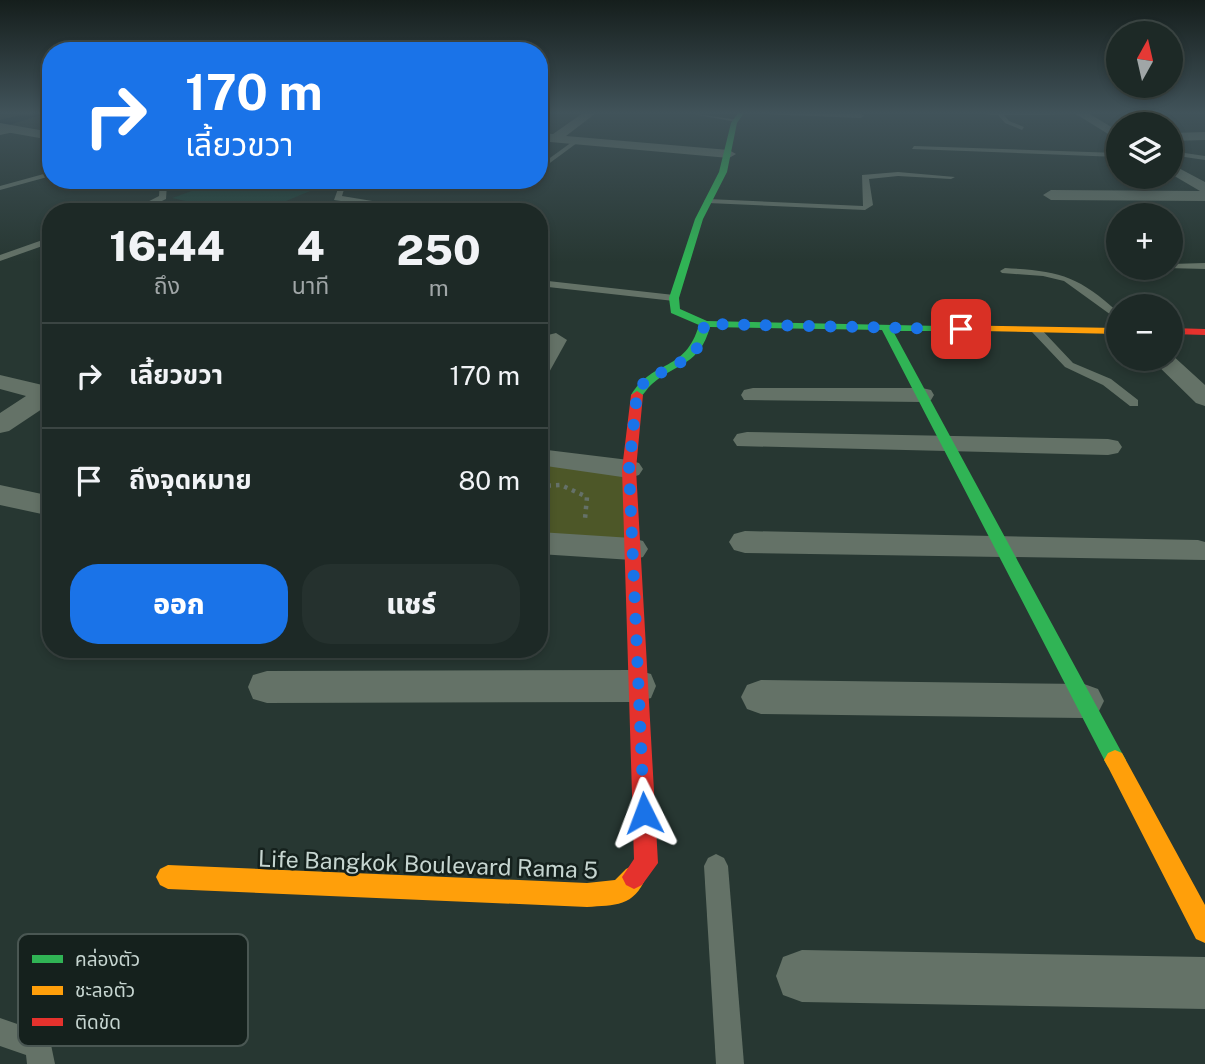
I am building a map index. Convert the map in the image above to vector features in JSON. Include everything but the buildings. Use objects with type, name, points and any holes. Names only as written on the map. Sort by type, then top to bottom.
[{"type":"street","points":[[725,163],[699,219],[674,298],[675,311],[705,324],[1106,331]]},
{"type":"street","points":[[1183,175],[1205,188]]},
{"type":"street","points":[[1051,195],[1205,196]]},
{"type":"street","name":"Life Bangkok Boulevard Rama 5","points":[[168,877],[586,895],[621,892],[646,863],[629,469],[637,393],[645,381],[681,362],[697,348],[705,324]]},
{"type":"street","points":[[886,328],[1205,930]]},
{"type":"street","points":[[1183,331],[1205,332]]},
{"type":"street","points":[[548,355],[556,341]]},
{"type":"street","points":[[1176,371],[1205,398]]},
{"type":"street","points":[[0,382],[42,393]]},
{"type":"street","points":[[753,394],[922,395]]},
{"type":"street","points":[[0,425],[42,397]]},
{"type":"street","points":[[747,440],[1108,447]]},
{"type":"street","points":[[548,458],[629,469]]},
{"type":"street","points":[[24,497],[42,503]]},
{"type":"street","points":[[745,542],[1198,551]]},
{"type":"street","points":[[548,544],[632,549]]},
{"type":"street","points":[[267,687],[637,686]]},
{"type":"street","points":[[761,697],[1084,701]]},
{"type":"street","points":[[802,976],[1205,983]]},
{"type":"lane","points":[[708,201],[865,208],[869,205],[865,177],[898,174],[951,177]]},
{"type":"lane","points":[[0,188],[42,176]]},
{"type":"lane","points":[[151,203],[163,197],[163,189]]},
{"type":"lane","points":[[342,189],[337,198],[372,203]]},
{"type":"lane","points":[[0,258],[42,243]]},
{"type":"lane","points":[[1183,267],[1205,266]]},
{"type":"lane","points":[[1005,271],[1064,276],[1084,287],[1106,306]]},
{"type":"lane","points":[[548,284],[674,298]]},
{"type":"lane","points":[[1036,330],[1069,365],[1107,382],[1135,403]]},
{"type":"lane","points":[[716,866],[730,1064]]},
{"type":"lane","points":[[0,1031],[18,1038]]},
{"type":"lane","points":[[38,1046],[41,1064]]},
{"type":"path","points":[[548,486],[561,485],[587,497],[585,519],[575,521]]},
{"type":"shaded area","points":[[198,189],[315,189],[281,203],[194,203],[172,198]]},
{"type":"green space","points":[[548,458],[629,469],[632,549],[548,549]]},
{"type":"traffic: fast","points":[[725,163],[699,219],[674,298],[675,311],[705,324],[937,328]]},
{"type":"traffic: fast","points":[[637,395],[649,380],[692,354],[698,346],[705,324]]},
{"type":"traffic: fast","points":[[886,328],[1115,760]]},
{"type":"traffic: slow","points":[[937,328],[1106,331]]},
{"type":"traffic: slow","points":[[1115,760],[1205,930]]},
{"type":"traffic: slow","points":[[168,877],[587,895],[621,892],[634,877]]},
{"type":"traffic: jam","points":[[1183,331],[1205,332]]},
{"type":"traffic: jam","points":[[634,877],[646,863],[629,469],[637,395]]},
{"type":"route","points":[[644,813],[629,469],[637,393],[645,381],[681,362],[697,348],[705,324],[961,329]]}]
